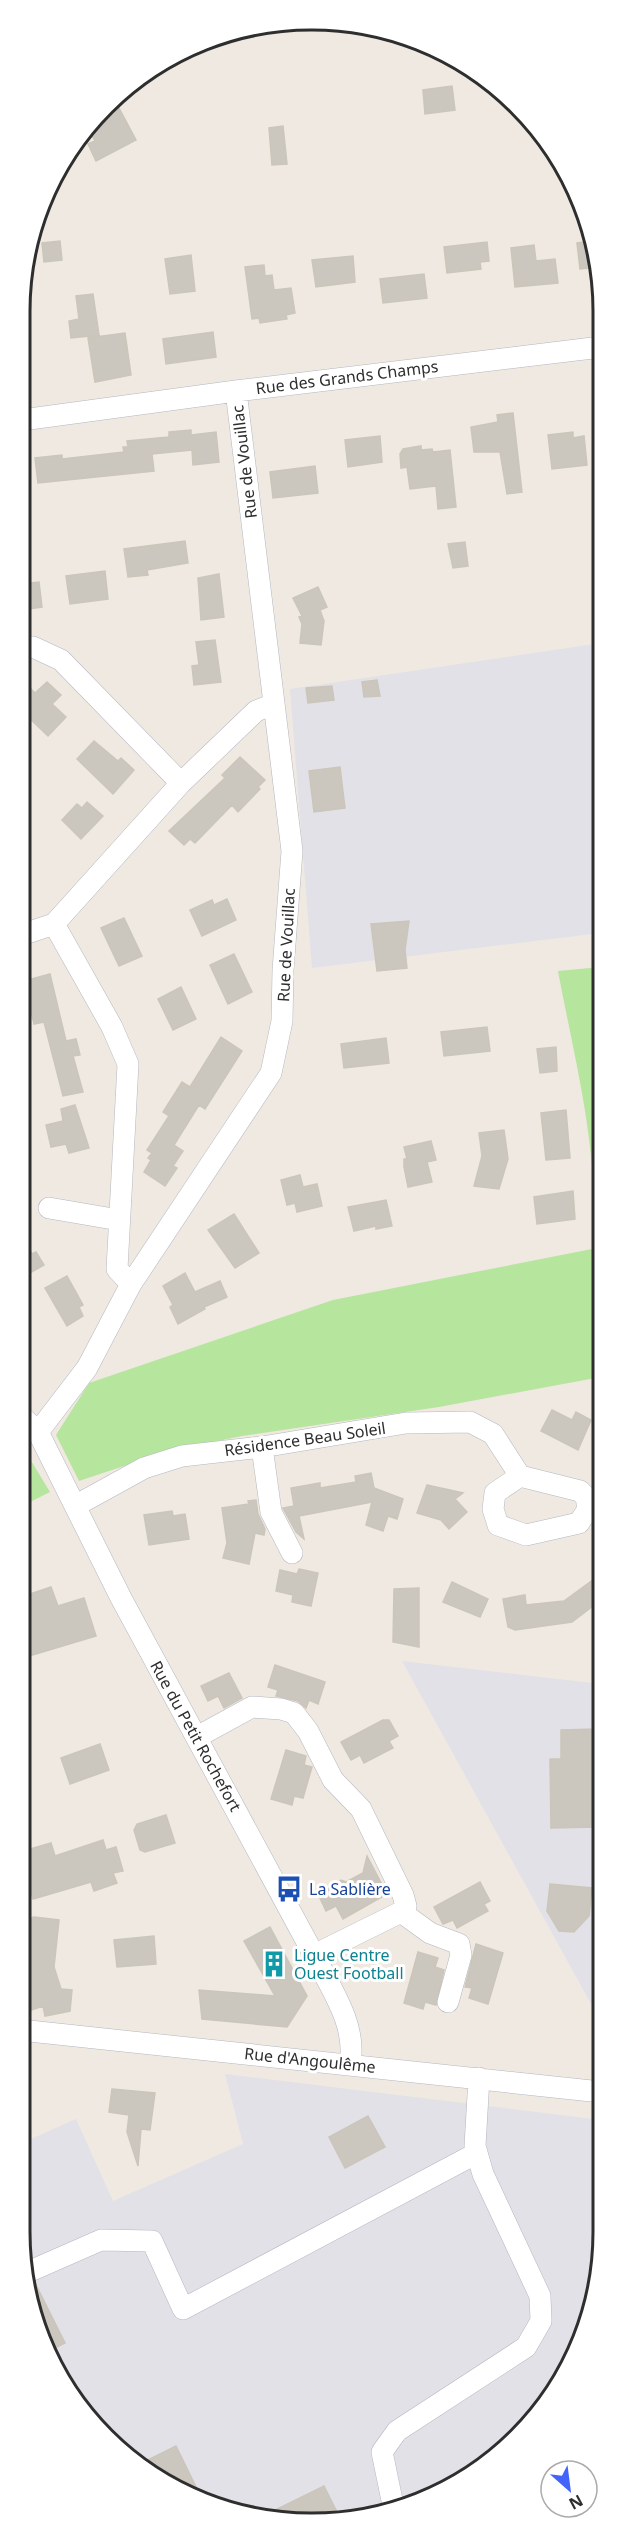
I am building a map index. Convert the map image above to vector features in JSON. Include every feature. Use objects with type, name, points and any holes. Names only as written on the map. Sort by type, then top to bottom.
[{"type":"street","name":"Rue des Grands Champs","points":[[30,419],[236,391],[593,348]]},
{"type":"street","name":"Rue de Vouillac","points":[[38,1432],[87,1368],[131,1284],[271,1073],[282,1021],[283,970],[292,851],[236,391]]},
{"type":"street","points":[[30,647],[61,660],[181,783]]},
{"type":"street","points":[[30,931],[54,924],[181,783],[256,711],[274,704]]},
{"type":"street","points":[[54,924],[112,1027],[128,1064],[117,1269],[131,1284]]},
{"type":"street","points":[[49,1208],[119,1220]]},
{"type":"street","name":"Résidence Beau Soleil","points":[[75,1506],[144,1468],[163,1461],[192,1454],[262,1447],[406,1424],[470,1422],[493,1434],[520,1476]]},
{"type":"street","name":"Rue du Petit Rochefort","points":[[30,1424],[38,1432],[121,1598],[345,2016],[353,2046],[350,2063]]},
{"type":"street","points":[[262,1447],[271,1512],[292,1552]]},
{"type":"street","points":[[197,1737],[252,1707],[281,1709],[301,1719],[333,1780],[361,1809],[403,1895],[406,1906],[401,1912],[314,1955]]},
{"type":"street","points":[[401,1912],[430,1933],[459,1944],[461,1955],[448,2002]]},
{"type":"street","name":"Rue d'Angoulême","points":[[30,2031],[350,2063],[593,2091]]},
{"type":"street","points":[[392,2501],[382,2452],[397,2431],[526,2347],[541,2321],[540,2296],[483,2174],[475,2146],[479,2078]]},
{"type":"street","points":[[32,2270],[101,2240],[152,2241],[183,2309],[477,2153]]},
{"type":"shaded area","points":[[593,644],[593,934],[312,968],[290,689]]},
{"type":"shaded area","points":[[402,1661],[593,1683],[593,2007]]},
{"type":"shaded area","points":[[225,2074],[593,2119],[591,2268],[578,2322],[564,2356],[546,2388],[511,2431],[483,2455],[468,2466],[419,2492],[366,2508],[312,2513],[275,2511],[204,2492],[155,2466],[112,2431],[88,2403],[77,2388],[51,2339],[35,2286],[30,2232],[30,2140],[76,2119],[113,2201],[243,2144]]},
{"type":"green space","points":[[593,968],[593,1181],[585,1109],[558,971]]},
{"type":"green space","points":[[593,1232],[593,1378],[439,1407],[242,1436],[169,1451],[79,1481],[56,1435],[89,1383],[333,1300],[592,1249]]},
{"type":"green space","points":[[30,1459],[50,1492],[30,1502]]},
{"type":"building","points":[[452,86],[455,110],[425,114],[423,90]]},
{"type":"building","points":[[119,108],[136,140],[96,161],[88,144],[95,141],[92,135],[112,112]]},
{"type":"building","points":[[283,126],[287,164],[272,165],[269,128]]},
{"type":"building","points":[[60,241],[62,260],[44,262],[42,243]]},
{"type":"building","points":[[487,242],[489,261],[480,262],[481,269],[447,273],[444,247]]},
{"type":"building","points":[[584,242],[590,268],[580,269],[577,243]]},
{"type":"building","points":[[534,245],[536,261],[555,259],[558,283],[515,287],[511,248]]},
{"type":"building","points":[[191,255],[195,291],[170,294],[165,259]]},
{"type":"building","points":[[353,256],[355,282],[316,287],[312,260]]},
{"type":"building","points":[[264,265],[265,276],[272,275],[274,290],[291,288],[295,313],[286,315],[287,319],[260,323],[259,318],[252,319],[245,267]]},
{"type":"building","points":[[424,274],[427,298],[383,303],[380,279]]},
{"type":"building","points":[[93,294],[99,335],[71,338],[69,321],[79,319],[76,296]]},
{"type":"building","points":[[213,332],[216,357],[166,364],[163,339]]},
{"type":"building","points":[[125,333],[131,375],[95,382],[88,338]]},
{"type":"building","points":[[513,413],[522,492],[507,494],[500,452],[474,452],[471,427],[498,422],[497,415]]},
{"type":"building","points":[[191,430],[191,435],[216,432],[219,462],[193,465],[192,450],[152,454],[154,471],[38,483],[35,458],[62,455],[62,459],[124,452],[123,447],[128,447],[127,441],[169,437],[169,432]]},
{"type":"building","points":[[573,432],[573,438],[584,436],[587,465],[552,469],[548,435]]},
{"type":"building","points":[[380,436],[382,462],[348,467],[345,440]]},
{"type":"building","points":[[421,446],[421,450],[432,449],[433,452],[450,450],[456,507],[438,509],[436,486],[410,489],[407,467],[401,468],[400,454],[403,449]]},
{"type":"building","points":[[315,466],[318,493],[273,498],[270,472]]},
{"type":"building","points":[[185,541],[188,563],[147,570],[148,575],[128,577],[124,549]]},
{"type":"building","points":[[465,542],[468,566],[453,568],[448,544]]},
{"type":"building","points":[[105,571],[108,599],[70,604],[66,576]]},
{"type":"building","points":[[219,574],[224,617],[201,620],[198,578]]},
{"type":"building","points":[[39,582],[42,607],[30,609],[30,583]]},
{"type":"building","points":[[318,587],[327,607],[320,610],[324,621],[321,645],[300,643],[302,624],[299,617],[302,616],[293,598]]},
{"type":"building","points":[[215,640],[221,682],[194,685],[192,666],[199,665],[196,642]]},
{"type":"building","points":[[377,680],[380,696],[364,697],[362,682]]},
{"type":"building","points":[[47,682],[61,695],[52,704],[66,717],[48,736],[30,719],[30,688],[35,693]]},
{"type":"building","points":[[332,686],[334,700],[308,703],[306,688]]},
{"type":"building","points":[[94,741],[118,761],[121,758],[134,770],[113,794],[77,759]]},
{"type":"building","points":[[240,757],[265,780],[258,787],[260,789],[238,812],[232,805],[195,843],[190,839],[184,845],[169,831],[225,778],[222,775]]},
{"type":"building","points":[[340,767],[345,808],[314,812],[309,771]]},
{"type":"building","points":[[87,802],[103,816],[81,839],[62,820],[77,804],[82,808]]},
{"type":"building","points":[[227,899],[236,920],[202,936],[190,910],[212,900],[214,905]]},
{"type":"building","points":[[124,918],[142,956],[119,966],[101,928]]},
{"type":"building","points":[[409,921],[405,950],[407,968],[377,971],[371,924]]},
{"type":"building","points":[[234,954],[252,992],[228,1004],[210,965]]},
{"type":"building","points":[[50,974],[66,1041],[76,1039],[80,1055],[73,1056],[83,1092],[63,1096],[44,1022],[34,1024],[30,1007],[30,979]]},
{"type":"building","points":[[181,987],[196,1019],[173,1030],[158,999]]},
{"type":"building","points":[[487,1027],[490,1051],[444,1056],[441,1032]]},
{"type":"building","points":[[221,1037],[242,1051],[205,1109],[199,1105],[174,1145],[183,1151],[173,1166],[177,1168],[165,1186],[144,1172],[152,1153],[147,1150],[169,1116],[163,1112],[182,1082],[190,1087]]},
{"type":"building","points":[[386,1038],[389,1063],[344,1068],[341,1044]]},
{"type":"building","points":[[556,1047],[557,1071],[540,1073],[537,1049]]},
{"type":"building","points":[[75,1105],[89,1148],[69,1153],[66,1144],[51,1147],[46,1125],[63,1121],[61,1109]]},
{"type":"building","points":[[566,1110],[570,1158],[546,1160],[541,1113]]},
{"type":"building","points":[[504,1130],[508,1159],[499,1189],[474,1186],[482,1156],[479,1133]]},
{"type":"building","points":[[431,1141],[436,1160],[427,1162],[432,1182],[408,1187],[404,1167],[404,1159],[407,1159],[404,1147]]},
{"type":"building","points":[[300,1175],[303,1187],[317,1184],[322,1206],[297,1212],[295,1203],[287,1205],[281,1180]]},
{"type":"building","points":[[573,1191],[575,1219],[537,1224],[534,1197]]},
{"type":"building","points":[[386,1200],[392,1226],[376,1229],[376,1226],[354,1231],[348,1207]]},
{"type":"building","points":[[234,1214],[259,1253],[235,1268],[208,1230]]},
{"type":"building","points":[[30,1251],[32,1254],[36,1252],[44,1265],[30,1273]]},
{"type":"building","points":[[185,1273],[195,1292],[220,1281],[227,1297],[204,1307],[205,1309],[178,1324],[170,1307],[173,1305],[163,1286]]},
{"type":"building","points":[[67,1276],[83,1305],[79,1307],[83,1316],[67,1326],[45,1288]]},
{"type":"building","points":[[552,1410],[572,1420],[576,1412],[591,1420],[578,1450],[541,1431]]},
{"type":"building","points":[[371,1473],[374,1488],[403,1499],[397,1519],[388,1516],[383,1531],[366,1525],[372,1502],[299,1516],[304,1539],[296,1532],[283,1508],[294,1506],[291,1488],[320,1483],[320,1488],[356,1482],[355,1476]]},
{"type":"building","points":[[427,1485],[463,1493],[455,1499],[467,1512],[449,1529],[441,1520],[417,1513]]},
{"type":"building","points":[[256,1500],[258,1514],[265,1529],[264,1535],[255,1533],[249,1564],[223,1558],[227,1543],[222,1508],[249,1504],[248,1501]]},
{"type":"building","points":[[172,1511],[173,1516],[185,1514],[189,1539],[149,1545],[144,1515]]},
{"type":"building","points":[[299,1569],[318,1573],[311,1606],[292,1602],[293,1595],[276,1591],[280,1570],[297,1574]]},
{"type":"building","points":[[593,1580],[593,1606],[572,1622],[515,1630],[508,1627],[503,1599],[525,1595],[526,1605],[564,1601]]},
{"type":"building","points":[[452,1582],[488,1599],[480,1617],[443,1602]]},
{"type":"building","points":[[51,1587],[58,1606],[84,1598],[96,1636],[30,1656],[30,1615],[32,1614],[30,1602],[32,1601],[30,1594]]},
{"type":"building","points":[[419,1588],[419,1647],[393,1642],[394,1589]]},
{"type":"building","points":[[275,1665],[325,1682],[318,1704],[309,1700],[306,1708],[298,1701],[276,1696],[278,1690],[268,1687]]},
{"type":"building","points":[[229,1673],[242,1698],[224,1708],[218,1696],[208,1701],[201,1686]]},
{"type":"building","points":[[383,1720],[389,1720],[398,1736],[389,1741],[393,1748],[364,1763],[360,1755],[351,1760],[341,1742]]},
{"type":"building","points":[[593,1729],[593,1827],[551,1828],[550,1759],[561,1759],[561,1730]]},
{"type":"building","points":[[100,1744],[109,1770],[70,1784],[61,1758]]},
{"type":"building","points":[[286,1750],[306,1756],[304,1765],[312,1767],[303,1798],[294,1796],[292,1805],[271,1799]]},
{"type":"building","points":[[166,1815],[175,1843],[145,1852],[140,1850],[134,1830],[137,1824]]},
{"type":"building","points":[[103,1840],[106,1850],[116,1847],[123,1871],[113,1873],[117,1883],[94,1891],[91,1882],[33,1899],[30,1888],[30,1849],[51,1843],[55,1856]]},
{"type":"building","points":[[367,1856],[387,1894],[343,1919],[336,1906],[326,1911],[319,1896],[341,1880],[346,1882],[363,1873]]},
{"type":"building","points":[[480,1882],[490,1901],[484,1904],[488,1911],[457,1928],[453,1920],[443,1924],[434,1907]]},
{"type":"building","points":[[550,1884],[592,1888],[589,1916],[574,1932],[559,1931],[547,1911]]},
{"type":"building","points":[[30,1918],[59,1920],[54,1967],[61,1989],[72,1990],[70,2011],[45,2016],[43,2006],[30,2011]]},
{"type":"building","name":"Ligue Centre Ouest Football","points":[[270,1927],[307,1996],[287,2027],[202,2019],[199,1990],[275,1996],[244,1941]]},
{"type":"building","points":[[154,1936],[156,1964],[117,1967],[114,1940]]},
{"type":"building","points":[[476,1944],[503,1953],[488,2004],[469,1998],[472,1988],[465,1987]]},
{"type":"building","points":[[418,1952],[438,1958],[435,1967],[444,1970],[436,2005],[425,2002],[423,2009],[404,2003]]},
{"type":"building","points":[[112,2089],[155,2093],[150,2130],[141,2129],[138,2166],[127,2132],[129,2115],[109,2112]]},
{"type":"building","points":[[368,2116],[385,2147],[345,2168],[329,2137]]},
{"type":"building","points":[[35,2283],[65,2343],[55,2348],[45,2322]]},
{"type":"building","points":[[176,2446],[197,2489],[155,2466],[147,2460]]},
{"type":"building","points":[[324,2486],[337,2512],[312,2513],[274,2511]]},
{"type":"place","name":"La Sablière","points":[[289,1889]]},
{"type":"place","name":"Ligue Centre Ouest Football","points":[[274,1964]]}]
